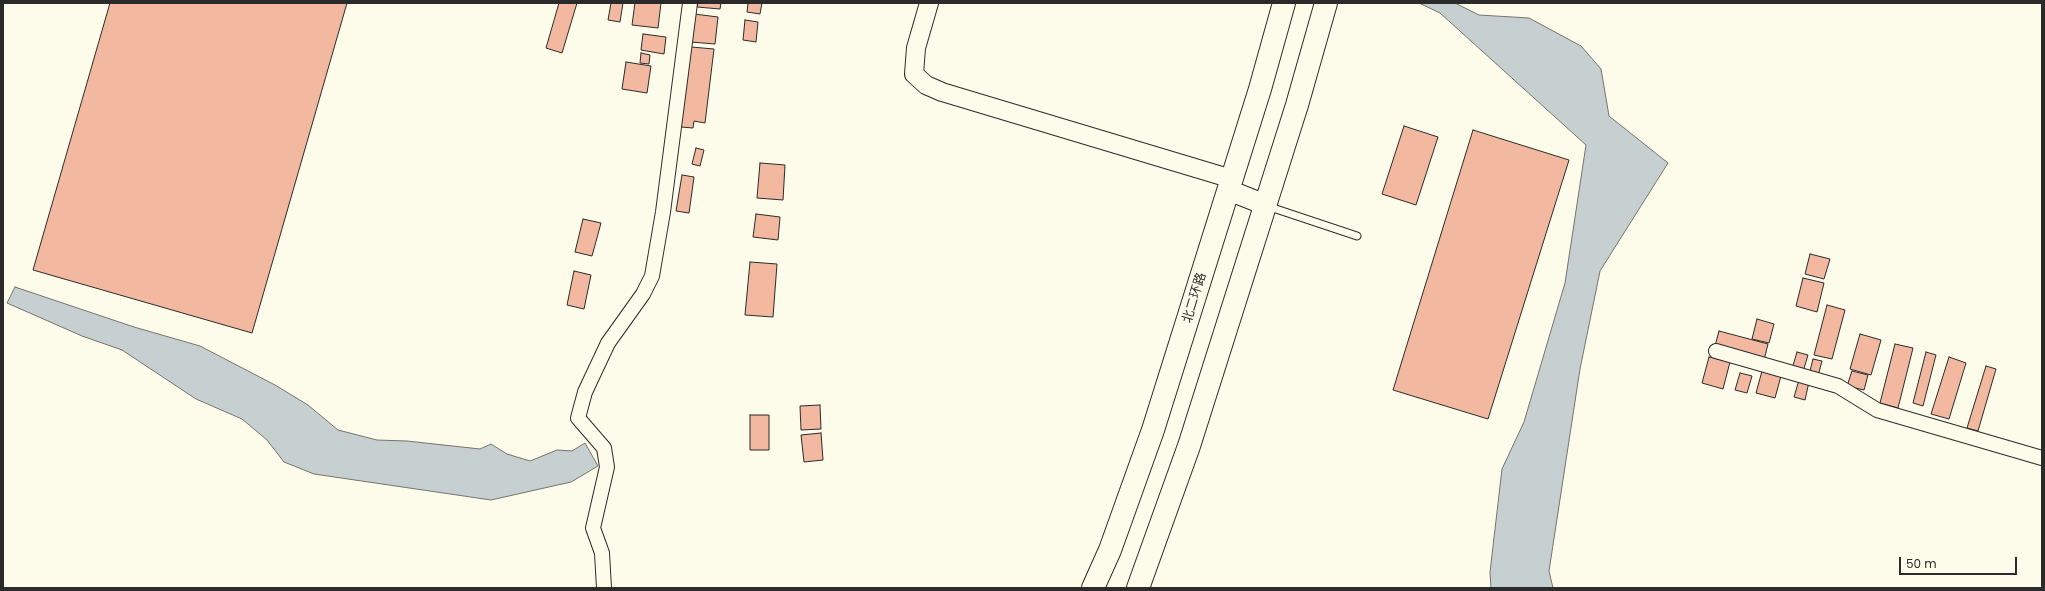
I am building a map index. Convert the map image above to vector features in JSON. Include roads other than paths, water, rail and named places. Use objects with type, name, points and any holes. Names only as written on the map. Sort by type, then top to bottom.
[{"type":"main road","name":"北二环路","points":[[1093,588],[1110,550],[1153,430],[1260,89],[1284,3]]},
{"type":"main road","points":[[1138,588],[1189,446],[1297,105],[1326,3]]},
{"type":"main road","points":[[1230,185],[1266,205]]},
{"type":"street","points":[[604,588],[602,553],[593,528],[607,467],[604,448],[578,418],[585,392],[608,343],[643,294],[652,276],[665,197],[690,3]]},
{"type":"street","points":[[929,3],[916,48],[914,74],[926,86],[1230,185]]},
{"type":"street","points":[[1716,351],[1838,386],[1877,410],[2042,458]]},
{"type":"lane","points":[[1266,205],[1357,236]]}]
